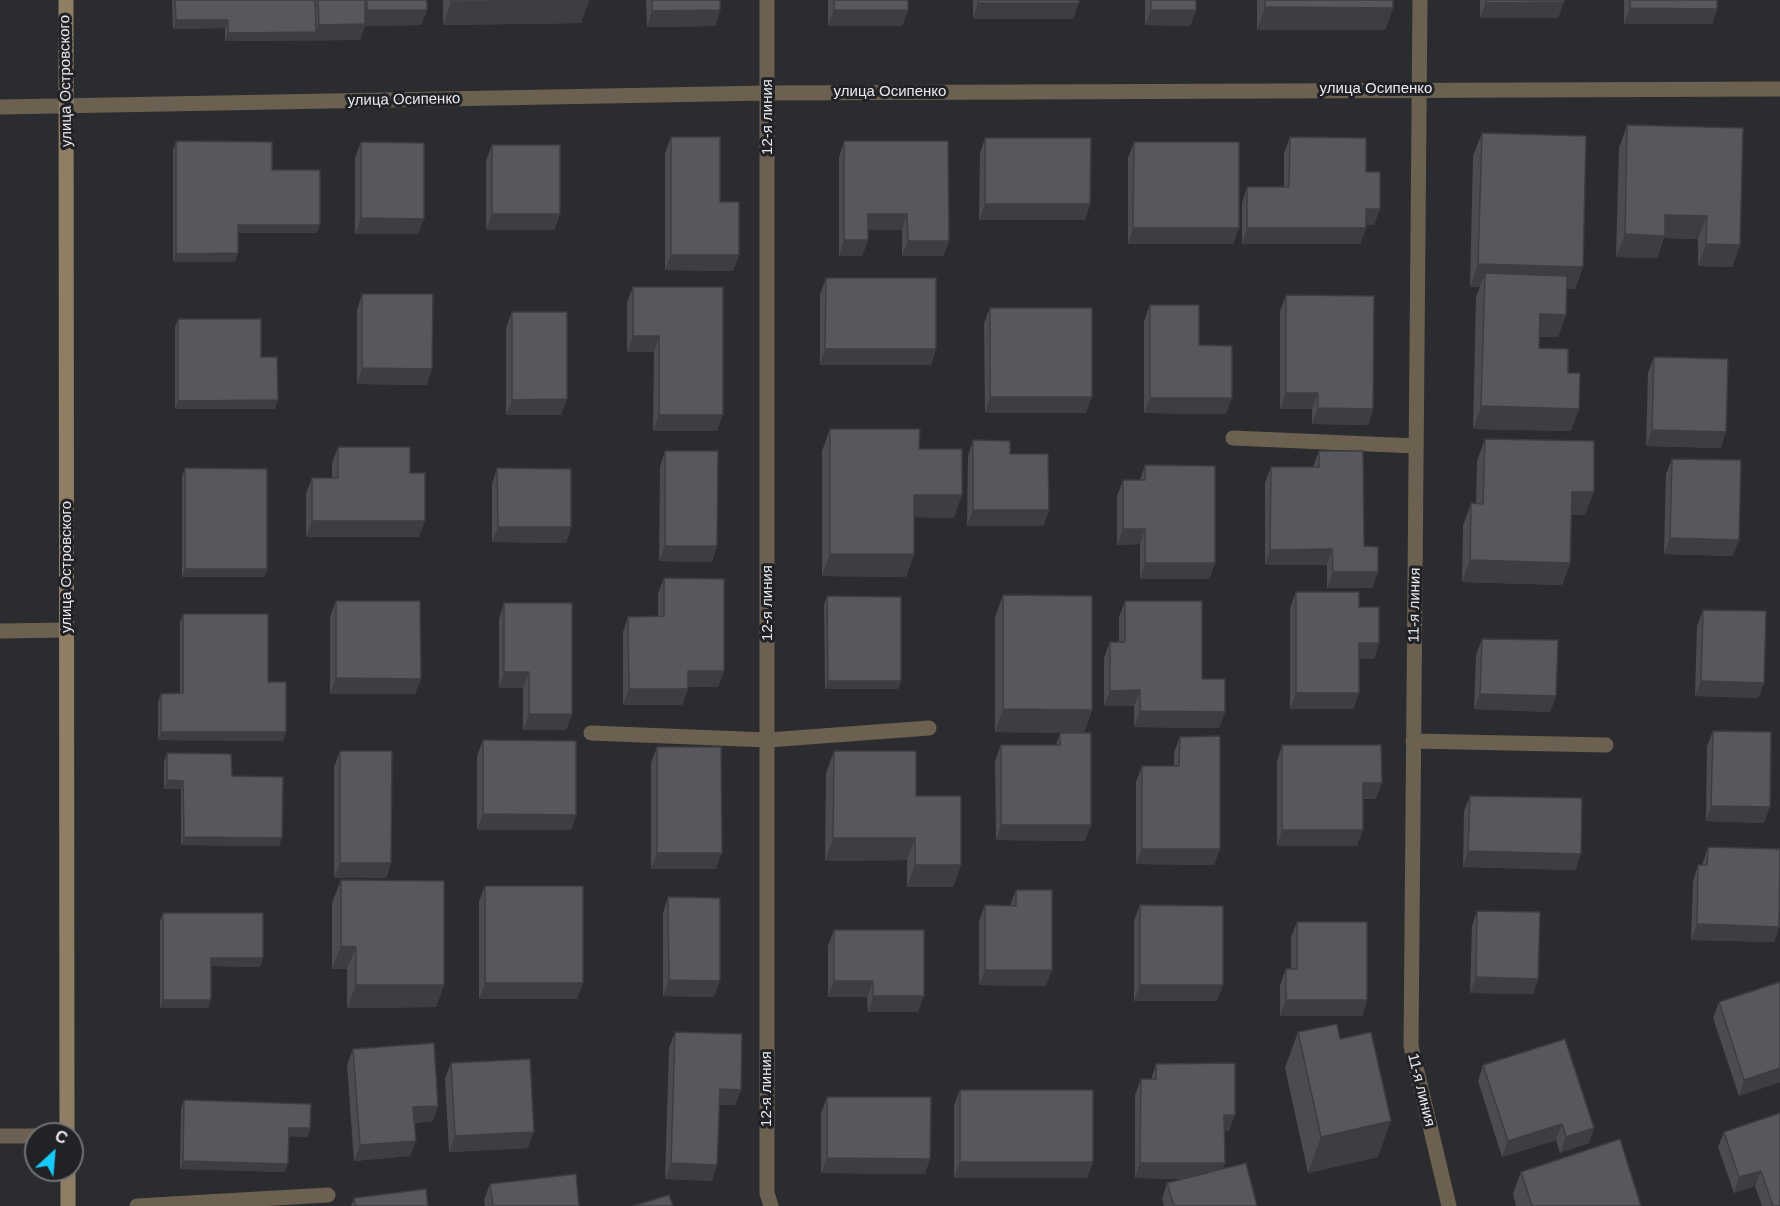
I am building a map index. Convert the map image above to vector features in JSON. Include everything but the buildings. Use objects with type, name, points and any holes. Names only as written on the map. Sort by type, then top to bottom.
[{"type":"street","name":"улица Островского","points":[[66,0],[67,1122]]},
{"type":"street","name":"12-я линия","points":[[767,0],[769,93],[767,1193],[771,1206]]},
{"type":"street","name":"11-я линия","points":[[1420,0],[1411,1046],[1449,1206]]},
{"type":"street","name":"улица Осипенко","points":[[0,107],[769,93],[1780,89]]},
{"type":"street","points":[[1233,438],[1416,446]]},
{"type":"street","points":[[0,631],[67,630]]},
{"type":"street","points":[[591,733],[768,740],[929,728]]},
{"type":"street","points":[[1413,741],[1606,745]]},
{"type":"street","points":[[0,1136],[24,1136]]},
{"type":"street","points":[[68,1182],[68,1206]]},
{"type":"street","points":[[137,1206],[328,1196]]}]
